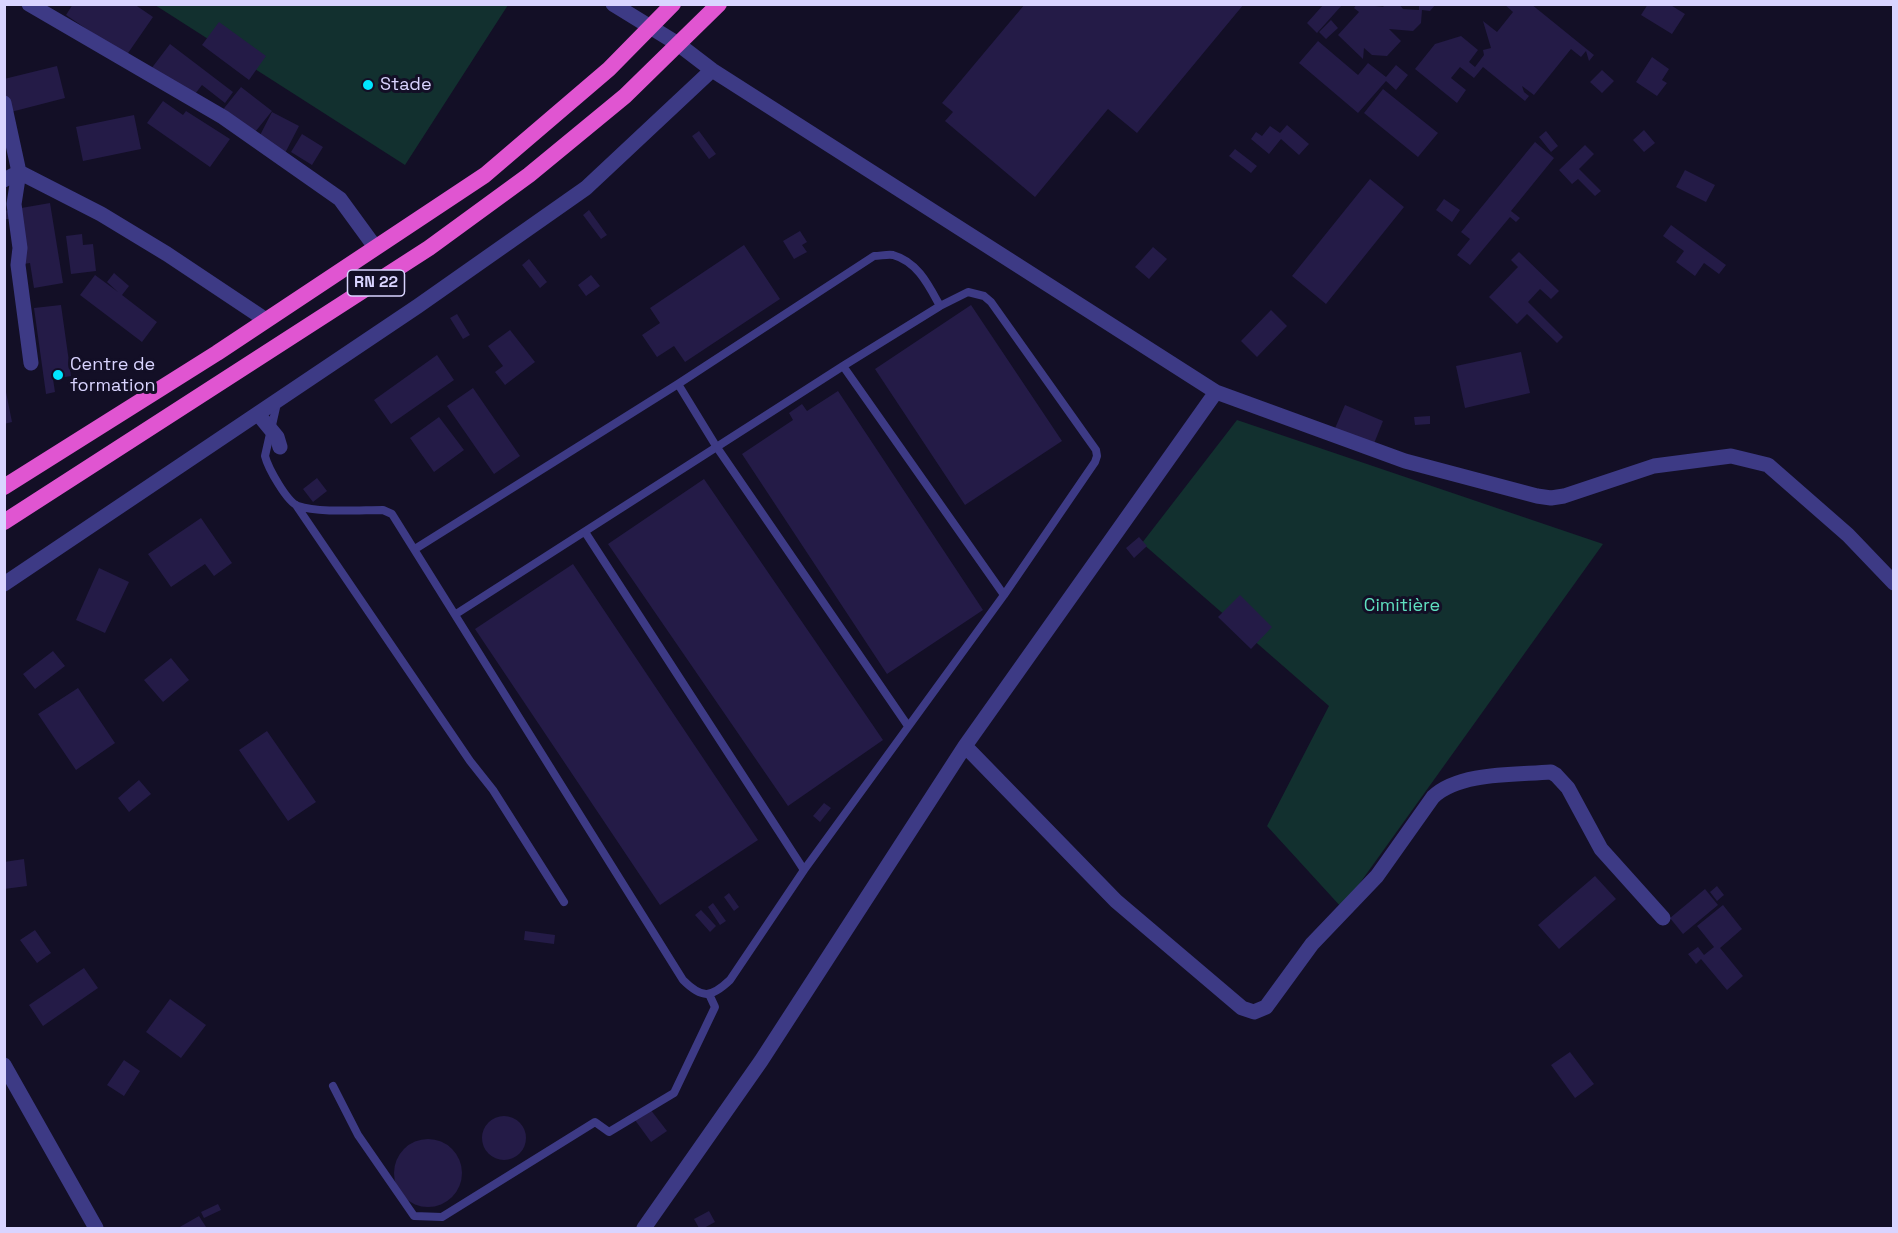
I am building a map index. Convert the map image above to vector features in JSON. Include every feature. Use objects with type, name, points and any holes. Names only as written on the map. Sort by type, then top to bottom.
[{"type":"highway","name":"RN 22","points":[[4,487],[266,320],[485,175],[609,69],[673,4]]},
{"type":"highway","name":"RN 22","points":[[4,522],[429,248],[529,175],[625,96],[718,4]]},
{"type":"street","points":[[30,4],[223,117],[340,199],[375,247]]},
{"type":"street","points":[[613,4],[678,44],[712,70],[1216,392],[1405,460],[1551,498],[1564,496],[1654,466],[1731,456],[1768,465],[1848,535],[1893,583]]},
{"type":"street","points":[[4,584],[418,306],[586,188],[712,70]]},
{"type":"street","points":[[4,103],[20,172],[14,204],[20,248],[18,265],[31,363]]},
{"type":"street","points":[[4,180],[20,172]]},
{"type":"street","points":[[20,172],[101,214],[167,254],[266,320]]},
{"type":"street","points":[[644,1228],[761,1061],[965,747],[1216,392]]},
{"type":"street","points":[[258,414],[277,437],[280,447]]},
{"type":"street","points":[[965,747],[1116,901],[1242,1008],[1254,1012],[1266,1007],[1312,944],[1377,876],[1433,797],[1452,784],[1490,777],[1551,772],[1556,774],[1568,788],[1601,849],[1663,918]]},
{"type":"street","points":[[4,1065],[96,1228]]},
{"type":"lane","points":[[415,549],[678,384],[874,256],[892,255],[908,262],[925,277],[940,306]]},
{"type":"lane","points":[[296,505],[309,508],[383,510],[392,514],[683,980],[696,993],[709,994],[720,989],[730,980],[804,870],[1004,595],[1095,462],[1096,450],[992,302],[984,296],[968,292],[940,306],[843,366],[456,614]]},
{"type":"lane","points":[[843,366],[1004,595]]},
{"type":"lane","points":[[678,384],[716,446],[908,726]]},
{"type":"lane","points":[[278,400],[265,456],[268,465],[470,761],[493,790],[564,902]]},
{"type":"lane","points":[[585,532],[804,870]]},
{"type":"lane","points":[[333,1086],[358,1135],[414,1216],[442,1217],[595,1122],[609,1132],[674,1093],[715,1007],[709,994]]},
{"type":"green space","name":"Stade","points":[[155,5],[508,5],[405,165]]},
{"type":"green space","name":"Cimitière","points":[[1237,420],[1603,544],[1342,908],[1267,826],[1329,706],[1142,543]]},
{"type":"building","points":[[73,4],[134,4],[153,17],[126,56],[66,15]]},
{"type":"building","points":[[1025,4],[1244,4],[1137,133],[1108,109],[1035,197],[945,121],[953,112],[942,103]]},
{"type":"building","points":[[1324,4],[1343,4],[1317,33],[1307,23]]},
{"type":"building","points":[[1357,4],[1384,7],[1381,4],[1399,4],[1403,9],[1419,10],[1419,4],[1436,4],[1430,11],[1422,10],[1421,23],[1413,31],[1389,29],[1401,41],[1387,56],[1372,55],[1364,48],[1363,59],[1338,35],[1359,12],[1354,8]]},
{"type":"building","points":[[1504,4],[1531,4],[1594,55],[1589,61],[1586,51],[1581,57],[1571,49],[1534,95],[1522,86],[1524,92],[1529,96],[1525,101],[1483,67],[1474,78],[1460,67],[1451,78],[1466,90],[1457,103],[1415,69],[1435,44],[1461,36],[1478,50],[1469,62],[1475,67],[1484,55],[1483,50],[1491,48],[1483,21],[1497,32],[1513,12]]},
{"type":"building","points":[[1648,4],[1669,4],[1685,14],[1672,34],[1641,15]]},
{"type":"building","points":[[1331,20],[1338,28],[1326,39],[1319,32]]},
{"type":"building","points":[[219,22],[266,56],[249,80],[202,45]]},
{"type":"building","points":[[1318,41],[1358,75],[1368,63],[1386,77],[1396,65],[1408,75],[1396,90],[1386,81],[1358,113],[1299,63]]},
{"type":"building","points":[[170,44],[233,92],[225,103],[202,85],[191,99],[151,69]]},
{"type":"building","points":[[1652,57],[1669,69],[1662,80],[1667,83],[1657,96],[1636,82]]},
{"type":"building","points":[[57,66],[65,98],[7,113],[4,105],[4,79]]},
{"type":"building","points":[[1602,70],[1614,81],[1602,93],[1590,82]]},
{"type":"building","points":[[241,87],[272,111],[251,137],[221,112]]},
{"type":"building","points":[[1383,89],[1438,133],[1418,157],[1364,113]]},
{"type":"building","points":[[163,101],[183,115],[186,111],[230,139],[210,167],[147,123]]},
{"type":"building","points":[[272,112],[299,126],[284,155],[257,141]]},
{"type":"building","points":[[134,115],[141,149],[83,161],[76,127]]},
{"type":"building","points":[[1287,125],[1309,144],[1299,155],[1281,139],[1269,154],[1251,139],[1256,132],[1262,136],[1270,126],[1280,133]]},
{"type":"building","points":[[1644,130],[1655,143],[1644,152],[1633,140]]},
{"type":"building","points":[[699,131],[716,154],[709,159],[692,136]]},
{"type":"building","points":[[1546,131],[1558,146],[1551,152],[1539,137]]},
{"type":"building","points":[[302,134],[323,147],[312,165],[291,152]]},
{"type":"building","points":[[1535,142],[1554,158],[1511,211],[1520,218],[1516,222],[1510,217],[1470,265],[1457,255],[1470,239],[1461,232]]},
{"type":"building","points":[[1585,145],[1594,154],[1579,169],[1601,191],[1595,196],[1578,179],[1572,184],[1559,170]]},
{"type":"building","points":[[1235,149],[1257,166],[1251,173],[1229,156]]},
{"type":"building","points":[[1685,170],[1715,185],[1706,202],[1676,187]]},
{"type":"building","points":[[1370,179],[1404,207],[1326,304],[1292,276]]},
{"type":"building","points":[[1444,199],[1460,210],[1452,222],[1436,210]]},
{"type":"building","points":[[50,203],[63,283],[34,288],[30,263],[17,265],[9,219],[4,219],[4,211]]},
{"type":"building","points":[[589,210],[607,235],[601,239],[583,215]]},
{"type":"building","points":[[1671,225],[1726,265],[1719,274],[1704,263],[1695,276],[1676,262],[1684,251],[1663,236]]},
{"type":"building","points":[[800,231],[807,242],[802,245],[807,252],[794,259],[783,241]]},
{"type":"building","points":[[82,234],[83,245],[93,244],[96,271],[71,274],[66,236]]},
{"type":"building","points":[[744,245],[780,299],[685,362],[674,346],[657,357],[642,335],[660,323],[650,308]]},
{"type":"building","points":[[1153,247],[1167,259],[1149,279],[1135,267]]},
{"type":"building","points":[[1519,252],[1559,291],[1551,299],[1540,289],[1528,302],[1563,337],[1557,343],[1527,314],[1517,324],[1489,297],[1518,267],[1511,260]]},
{"type":"building","points":[[529,259],[547,282],[540,288],[522,265]]},
{"type":"building","points":[[114,273],[129,286],[122,295],[157,322],[142,342],[80,295],[95,275],[118,292],[107,282]]},
{"type":"building","points":[[591,275],[600,286],[586,296],[578,285]]},
{"type":"building","points":[[61,305],[71,376],[53,379],[55,392],[46,394],[34,308]]},
{"type":"building","points":[[971,305],[1062,441],[965,505],[875,369]]},
{"type":"building","points":[[1271,310],[1287,326],[1257,357],[1241,341]]},
{"type":"building","points":[[457,314],[470,335],[463,339],[450,318]]},
{"type":"building","points":[[510,330],[535,362],[505,385],[495,372],[503,366],[488,346]]},
{"type":"building","points":[[1521,352],[1530,393],[1465,408],[1456,366]]},
{"type":"building","points":[[437,355],[454,380],[391,424],[374,400]]},
{"type":"building","points":[[473,388],[520,456],[494,474],[447,406]]},
{"type":"building","points":[[838,391],[983,610],[887,674],[742,454],[793,420],[789,413],[802,404],[807,411]]},
{"type":"building","points":[[6,392],[12,422],[4,424],[4,393]]},
{"type":"building","points":[[1345,405],[1383,421],[1373,446],[1333,433]]},
{"type":"building","points":[[1430,416],[1430,424],[1415,425],[1414,417]]},
{"type":"building","points":[[439,417],[464,450],[434,472],[410,438]]},
{"type":"building","points":[[317,478],[327,491],[313,502],[303,489]]},
{"type":"building","points":[[704,479],[883,740],[788,806],[608,544]]},
{"type":"building","points":[[201,518],[232,563],[214,576],[205,564],[171,587],[148,554]]},
{"type":"building","points":[[1139,537],[1147,546],[1134,558],[1126,548]]},
{"type":"building","points":[[573,564],[758,840],[660,905],[475,629]]},
{"type":"building","points":[[99,568],[129,582],[105,633],[76,620]]},
{"type":"building","points":[[1240,595],[1272,627],[1251,649],[1218,617]]},
{"type":"building","points":[[53,651],[65,666],[35,689],[23,674]]},
{"type":"building","points":[[171,658],[189,680],[163,702],[144,680]]},
{"type":"building","points":[[78,688],[115,743],[76,770],[38,714]]},
{"type":"building","points":[[267,731],[316,802],[288,821],[239,750]]},
{"type":"building","points":[[139,780],[151,794],[129,812],[118,798]]},
{"type":"building","points":[[824,803],[831,808],[820,822],[813,816]]},
{"type":"building","points":[[24,859],[27,886],[4,889],[4,862]]},
{"type":"building","points":[[1595,876],[1616,899],[1559,949],[1538,925]]},
{"type":"building","points":[[1717,886],[1724,895],[1717,901],[1710,892]]},
{"type":"building","points":[[1705,889],[1718,905],[1683,934],[1670,918]]},
{"type":"building","points":[[729,893],[739,907],[734,911],[724,897]]},
{"type":"building","points":[[713,903],[726,921],[720,925],[708,907]]},
{"type":"building","points":[[1723,905],[1742,929],[1720,948],[1743,976],[1727,990],[1701,959],[1696,964],[1688,954],[1698,947],[1704,955],[1714,947],[1697,926]]},
{"type":"building","points":[[701,910],[716,926],[710,932],[695,915]]},
{"type":"building","points":[[35,930],[51,953],[37,963],[20,940]]},
{"type":"building","points":[[525,931],[555,935],[554,944],[524,940]]},
{"type":"building","points":[[84,968],[98,988],[43,1026],[29,1005]]},
{"type":"building","points":[[170,999],[206,1025],[181,1058],[146,1032]]},
{"type":"building","points":[[1570,1052],[1594,1084],[1575,1098],[1551,1065]]},
{"type":"building","points":[[124,1060],[140,1071],[124,1096],[107,1085]]},
{"type":"building","points":[[650,1109],[667,1131],[651,1142],[635,1120]]},
{"type":"building","points":[[504,1116],[513,1117],[520,1122],[525,1129],[525,1147],[520,1154],[513,1159],[504,1160],[495,1159],[488,1154],[483,1147],[482,1138],[483,1129],[488,1122],[495,1117]]},
{"type":"building","points":[[428,1139],[441,1142],[452,1149],[459,1160],[462,1173],[459,1186],[452,1197],[441,1204],[428,1207],[415,1204],[404,1197],[397,1186],[394,1173],[397,1160],[404,1149],[415,1142]]},
{"type":"building","points":[[218,1204],[221,1210],[204,1218],[201,1212]]},
{"type":"building","points":[[709,1211],[715,1222],[699,1228],[694,1219]]},
{"type":"building","points":[[199,1216],[205,1228],[178,1228]]},
{"type":"place","name":"Stade","points":[[368,85]]},
{"type":"place","name":"Centre de formation","points":[[58,375]]}]
